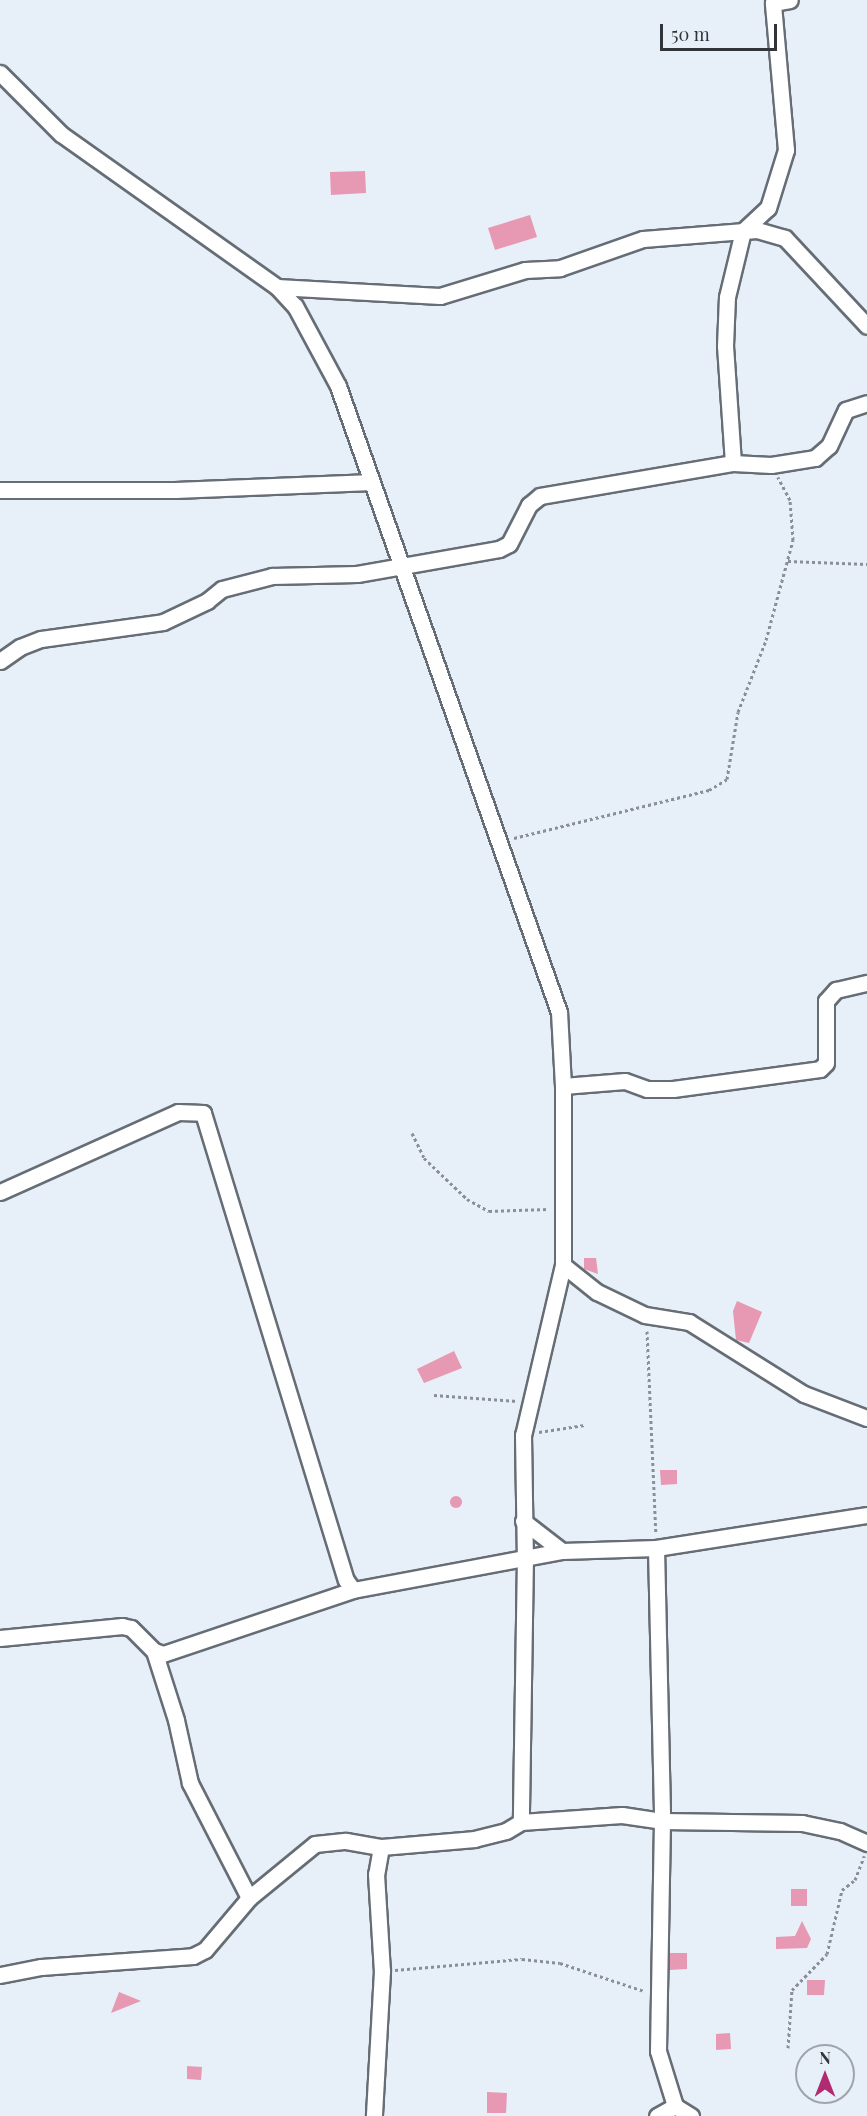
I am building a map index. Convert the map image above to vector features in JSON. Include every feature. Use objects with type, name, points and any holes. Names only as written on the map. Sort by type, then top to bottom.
[{"type":"street","points":[[733,463],[725,346],[727,297],[743,231],[768,208],[786,150],[773,2],[790,0]]},
{"type":"street","points":[[0,73],[61,134],[277,287],[295,306],[338,387],[501,842],[559,1012],[563,1086],[563,1265],[528,1401],[523,1435],[525,1556],[521,1822]]},
{"type":"street","points":[[277,287],[440,296],[525,270],[560,268],[643,239],[772,231],[785,238],[867,326]]},
{"type":"street","points":[[0,661],[20,647],[41,639],[163,622],[207,601],[222,589],[272,576],[357,574],[403,568],[499,549],[508,544],[529,505],[546,494],[733,463],[771,465],[823,454],[840,417],[846,410],[867,403]]},
{"type":"street","points":[[0,490],[174,490],[372,482]]},
{"type":"street","points":[[563,1086],[625,1081],[647,1089],[673,1089],[820,1070],[826,1063],[826,1001],[836,990],[867,984]]},
{"type":"street","points":[[0,1192],[178,1112],[203,1113],[346,1580],[353,1590]]},
{"type":"street","points":[[563,1265],[587,1286],[645,1315],[689,1322],[804,1394],[867,1418]]},
{"type":"street","points":[[154,1651],[176,1652],[353,1590],[525,1556],[562,1551],[656,1548],[867,1515]]},
{"type":"street","points":[[523,1521],[562,1551]]},
{"type":"street","points":[[656,1548],[662,1821],[657,1995],[658,2051],[675,2106],[691,2116]]},
{"type":"street","points":[[0,1638],[122,1626],[137,1632],[154,1651],[176,1720],[190,1783],[249,1898]]},
{"type":"street","points":[[0,1975],[60,1965],[193,1956],[205,1950],[249,1898],[315,1844],[346,1841],[381,1847],[475,1839],[507,1831],[521,1822],[622,1815],[662,1821],[819,1825],[867,1843]]},
{"type":"street","points":[[374,2116],[382,1971],[376,1874],[381,1847]]},
{"type":"street","points":[[657,2116],[675,2106]]},
{"type":"path","points":[[501,842],[709,790],[727,779],[738,712],[766,640],[793,540],[790,500],[771,465]]},
{"type":"path","points":[[788,561],[867,564]]},
{"type":"path","points":[[412,1133],[424,1158],[445,1182],[489,1211],[564,1210]]},
{"type":"path","points":[[645,1315],[652,1397],[656,1548]]},
{"type":"path","points":[[434,1395],[528,1401]]},
{"type":"path","points":[[523,1435],[584,1425]]},
{"type":"path","points":[[788,2048],[792,1990],[827,1954],[842,1890],[855,1880],[867,1848]]},
{"type":"path","points":[[382,1971],[522,1959],[560,1963],[657,1995]]},
{"type":"building","points":[[365,171],[366,193],[331,195],[330,172]]},
{"type":"building","points":[[530,215],[537,237],[495,250],[488,228]]},
{"type":"building","points":[[584,1258],[596,1258],[598,1274],[584,1269]]},
{"type":"building","points":[[737,1301],[762,1312],[749,1343],[736,1340],[733,1311]]},
{"type":"building","points":[[454,1351],[462,1368],[424,1383],[417,1369]]},
{"type":"building","points":[[660,1470],[677,1470],[677,1484],[661,1485]]},
{"type":"building","points":[[458,1496],[462,1502],[458,1508],[454,1508],[450,1500]]},
{"type":"building","points":[[791,1889],[807,1889],[807,1906],[791,1906]]},
{"type":"building","points":[[802,1921],[811,1939],[807,1948],[776,1949],[776,1937],[795,1936]]},
{"type":"building","points":[[669,1953],[687,1953],[687,1969],[669,1970]]},
{"type":"building","points":[[807,1980],[825,1980],[824,1995],[807,1995]]},
{"type":"building","points":[[119,1992],[141,2001],[111,2013]]},
{"type":"building","points":[[730,2033],[731,2049],[716,2050],[716,2034]]},
{"type":"building","points":[[187,2066],[202,2067],[201,2080],[187,2079]]},
{"type":"building","points":[[487,2092],[507,2093],[506,2113],[487,2113]]}]
